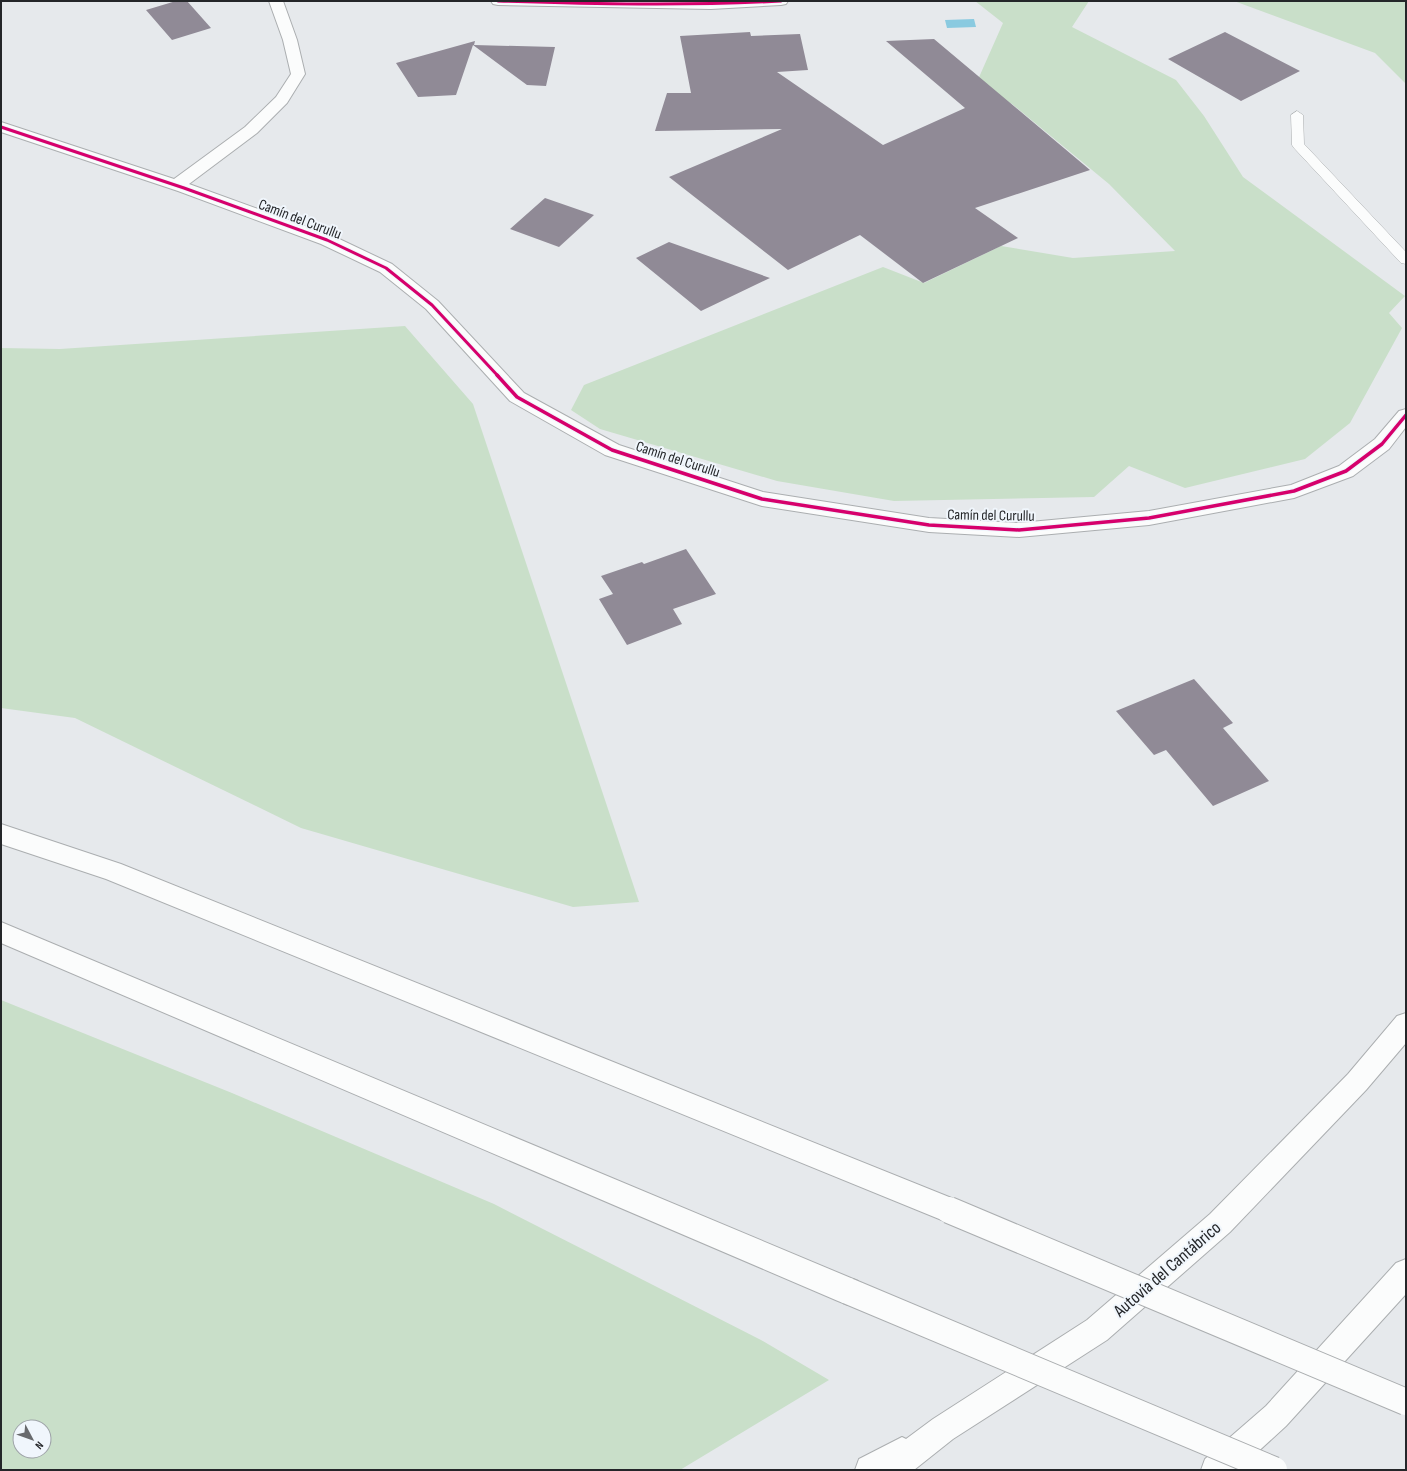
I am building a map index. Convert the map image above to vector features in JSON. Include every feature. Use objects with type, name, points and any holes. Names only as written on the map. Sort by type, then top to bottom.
[{"type":"main road","points":[[176,186],[251,130],[282,100],[298,74],[290,40],[276,1]]},
{"type":"main road","points":[[498,1],[647,5],[711,5],[781,1]]},
{"type":"main road","name":"Camín del Curullu","points":[[1,127],[176,186],[328,240],[386,268],[432,304],[517,397],[612,450],[762,499],[929,525],[996,529],[1019,530],[1148,518],[1294,492],[1346,471],[1382,444],[1406,415]]},
{"type":"main road","points":[[1,834],[113,871],[949,1210],[1406,1402]]},
{"type":"main road","points":[[1,932],[1274,1470]]},
{"type":"main road","name":"Autovía del Cantábrico","points":[[890,1470],[943,1429],[1097,1330],[1214,1229],[1357,1082],[1406,1024]]},
{"type":"main road","points":[[1216,1470],[1276,1416],[1406,1273]]},
{"type":"main road","points":[[870,1470],[943,1429]]},
{"type":"lane","points":[[1297,115],[1298,145],[1406,260]]},
{"type":"green space","points":[[975,1],[1089,1],[1072,27],[1176,80],[1204,116],[1243,177],[1405,296],[1389,313],[1402,328],[1350,423],[1305,459],[1185,488],[1129,466],[1094,497],[894,501],[777,481],[600,429],[571,410],[584,385],[883,267],[924,283],[1001,246],[1073,258],[1175,251],[1109,184],[1012,104],[976,84],[1003,23]]},
{"type":"green space","points":[[1234,1],[1406,1],[1406,84],[1375,53]]},
{"type":"green space","points":[[405,326],[473,404],[639,902],[573,907],[301,828],[75,718],[1,708],[1,348],[60,349]]},
{"type":"green space","points":[[1,1000],[232,1093],[494,1204],[761,1340],[829,1380],[680,1470],[1,1470]]},
{"type":"water","points":[[974,19],[976,27],[947,28],[945,20]]},
{"type":"building","points":[[176,1],[187,1],[211,28],[172,40],[146,10]]},
{"type":"building","points":[[750,32],[751,36],[800,34],[808,70],[777,72],[883,145],[965,108],[886,41],[934,39],[1090,170],[975,208],[1018,238],[923,283],[860,235],[788,270],[669,177],[782,129],[655,131],[667,93],[691,93],[680,36]]},
{"type":"building","points":[[1225,32],[1300,71],[1241,101],[1168,59]]},
{"type":"building","points":[[475,41],[474,45],[555,47],[546,86],[527,85],[473,45],[456,95],[418,97],[396,63]]},
{"type":"building","points":[[545,198],[594,215],[559,247],[510,229]]},
{"type":"building","points":[[669,242],[770,278],[701,311],[636,258]]},
{"type":"building","points":[[686,549],[716,594],[673,609],[682,624],[627,645],[599,599],[613,594],[601,576],[642,562],[644,564]]},
{"type":"building","points":[[1194,679],[1233,723],[1223,728],[1269,781],[1213,806],[1166,750],[1154,755],[1116,711]]},
{"type":"cycle path","points":[[498,1],[647,5],[711,5],[781,1]]},
{"type":"cycle path","points":[[1,127],[184,188],[327,240],[386,268],[432,305],[517,397],[612,450],[762,499],[929,525],[1019,530],[1149,518],[1294,491],[1346,471],[1382,444],[1406,415]]}]
